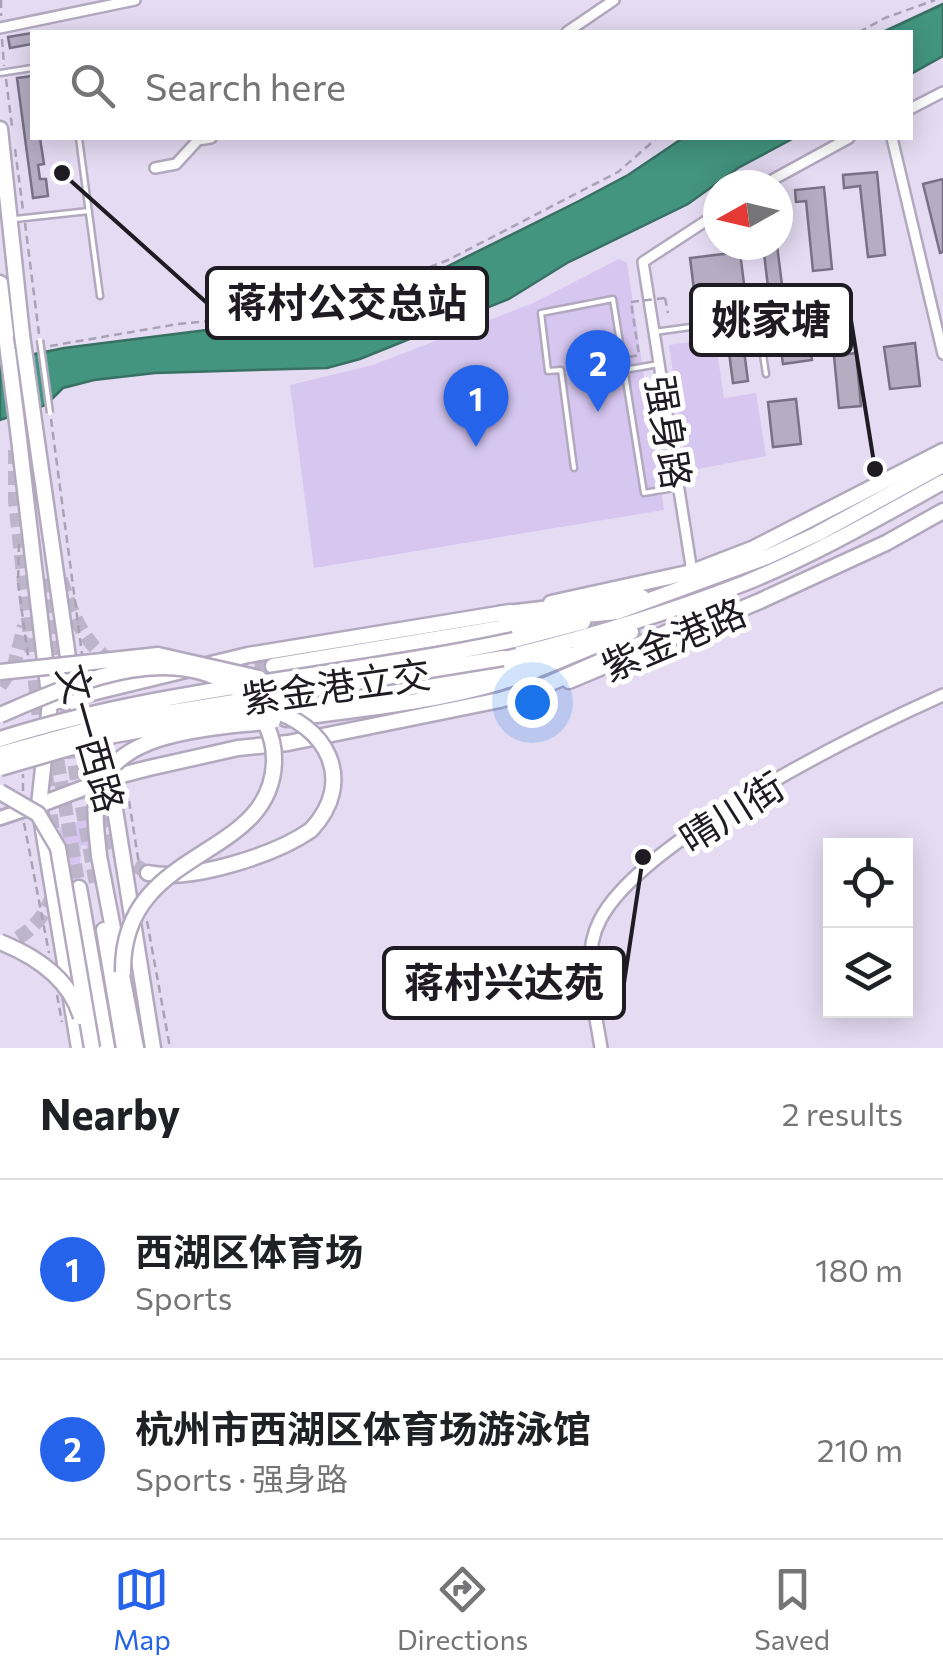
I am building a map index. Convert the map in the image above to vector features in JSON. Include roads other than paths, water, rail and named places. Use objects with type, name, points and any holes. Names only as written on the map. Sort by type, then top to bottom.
[{"type":"main road","points":[[6,128],[11,219]]},
{"type":"main road","name":"文一西路","points":[[11,219],[22,335],[74,699],[110,778],[154,1048]]},
{"type":"main road","name":"文一西路","points":[[0,284],[50,703],[39,805],[79,1048]]},
{"type":"main road","name":"紫金港路","points":[[50,703],[248,655],[499,614],[692,572],[771,540],[943,452]]},
{"type":"main road","points":[[273,666],[565,617],[618,612],[817,534],[943,465]]},
{"type":"main road","points":[[0,768],[114,734],[499,671],[548,668],[600,642],[632,632],[671,610],[746,582],[834,542],[943,482]]},
{"type":"main road","name":"紫金港路","points":[[39,805],[110,778],[238,748],[288,743],[500,700],[569,681],[639,654],[886,543],[943,512]]},
{"type":"main road","points":[[538,688],[675,628],[746,582]]},
{"type":"main road","points":[[499,614],[672,594]]},
{"type":"main road","name":"紫金港立交","points":[[0,754],[122,720],[499,671],[671,610]]},
{"type":"main road","name":"紫金港立交","points":[[0,740],[124,706],[430,656],[514,640],[618,612]]},
{"type":"main road","points":[[0,672],[149,655],[179,658],[252,678],[285,678]]},
{"type":"main road","points":[[0,714],[110,674],[158,667],[189,669],[218,678],[250,700],[264,720],[274,754],[273,777],[264,801],[244,824],[148,893],[125,937],[123,972]]},
{"type":"main road","points":[[136,1048],[99,856],[96,818],[99,789],[122,757],[166,737],[392,704],[499,671]]},
{"type":"main road","points":[[0,714],[50,703]]},
{"type":"main road","points":[[148,873],[192,874],[266,852],[311,830],[320,820],[334,793],[328,753],[307,726],[292,716],[267,709]]},
{"type":"main road","points":[[0,792],[38,814],[58,848],[91,1048]]},
{"type":"main road","points":[[0,818],[39,805]]},
{"type":"main road","points":[[96,884],[124,1048]]},
{"type":"main road","points":[[79,888],[107,1048]]},
{"type":"main road","points":[[0,943],[18,938]]},
{"type":"main road","points":[[0,943],[44,966],[62,983],[78,1006],[91,1048]]},
{"type":"street","points":[[1,27],[135,0]]},
{"type":"street","points":[[569,30],[614,0]]},
{"type":"street","points":[[913,107],[943,92]]},
{"type":"street","points":[[155,168],[176,164],[198,140]]},
{"type":"street","points":[[790,170],[845,140]]},
{"type":"street","points":[[892,140],[943,354]]},
{"type":"street","name":"强身路","points":[[692,572],[643,262],[703,223]]},
{"type":"street","name":"晴川街","points":[[601,1048],[591,980],[591,949],[600,920],[629,883],[650,863],[725,812],[813,760],[943,696]]},
{"type":"lane","points":[[2,73],[30,68]]},
{"type":"lane","points":[[79,140],[100,296]]},
{"type":"lane","points":[[11,219],[89,211]]},
{"type":"lane","points":[[766,374],[754,297],[805,290],[815,293]]},
{"type":"lane","points":[[574,468],[561,370],[548,371],[540,313],[613,300],[644,493],[679,487]]},
{"type":"lane","points":[[654,332],[756,318]]},
{"type":"lane","points":[[40,340],[50,413]]},
{"type":"lane","points":[[624,370],[659,364]]},
{"type":"tunnel","points":[[15,450],[15,501],[41,737]]},
{"type":"tunnel","points":[[50,578],[76,774],[96,884]]},
{"type":"tunnel","points":[[61,579],[87,637],[115,664]]},
{"type":"tunnel","points":[[0,686],[14,666],[24,626]]},
{"type":"tunnel","points":[[234,671],[273,666]]},
{"type":"tunnel","points":[[82,733],[92,796]]},
{"type":"tunnel","points":[[54,740],[79,888]]},
{"type":"tunnel","points":[[46,773],[54,841]]},
{"type":"tunnel","points":[[98,816],[120,856],[148,873]]},
{"type":"tunnel","points":[[18,938],[41,917],[54,888]]},
{"type":"place","name":"蒋村公交总站","points":[[62,173]]},
{"type":"place","name":"杭州市西湖区体育场游泳馆","points":[[598,412]]},
{"type":"place","name":"西湖区体育场","points":[[476,447]]},
{"type":"place","name":"姚家塘","points":[[875,469]]},
{"type":"place","name":"蒋村兴达苑","points":[[643,857]]}]
